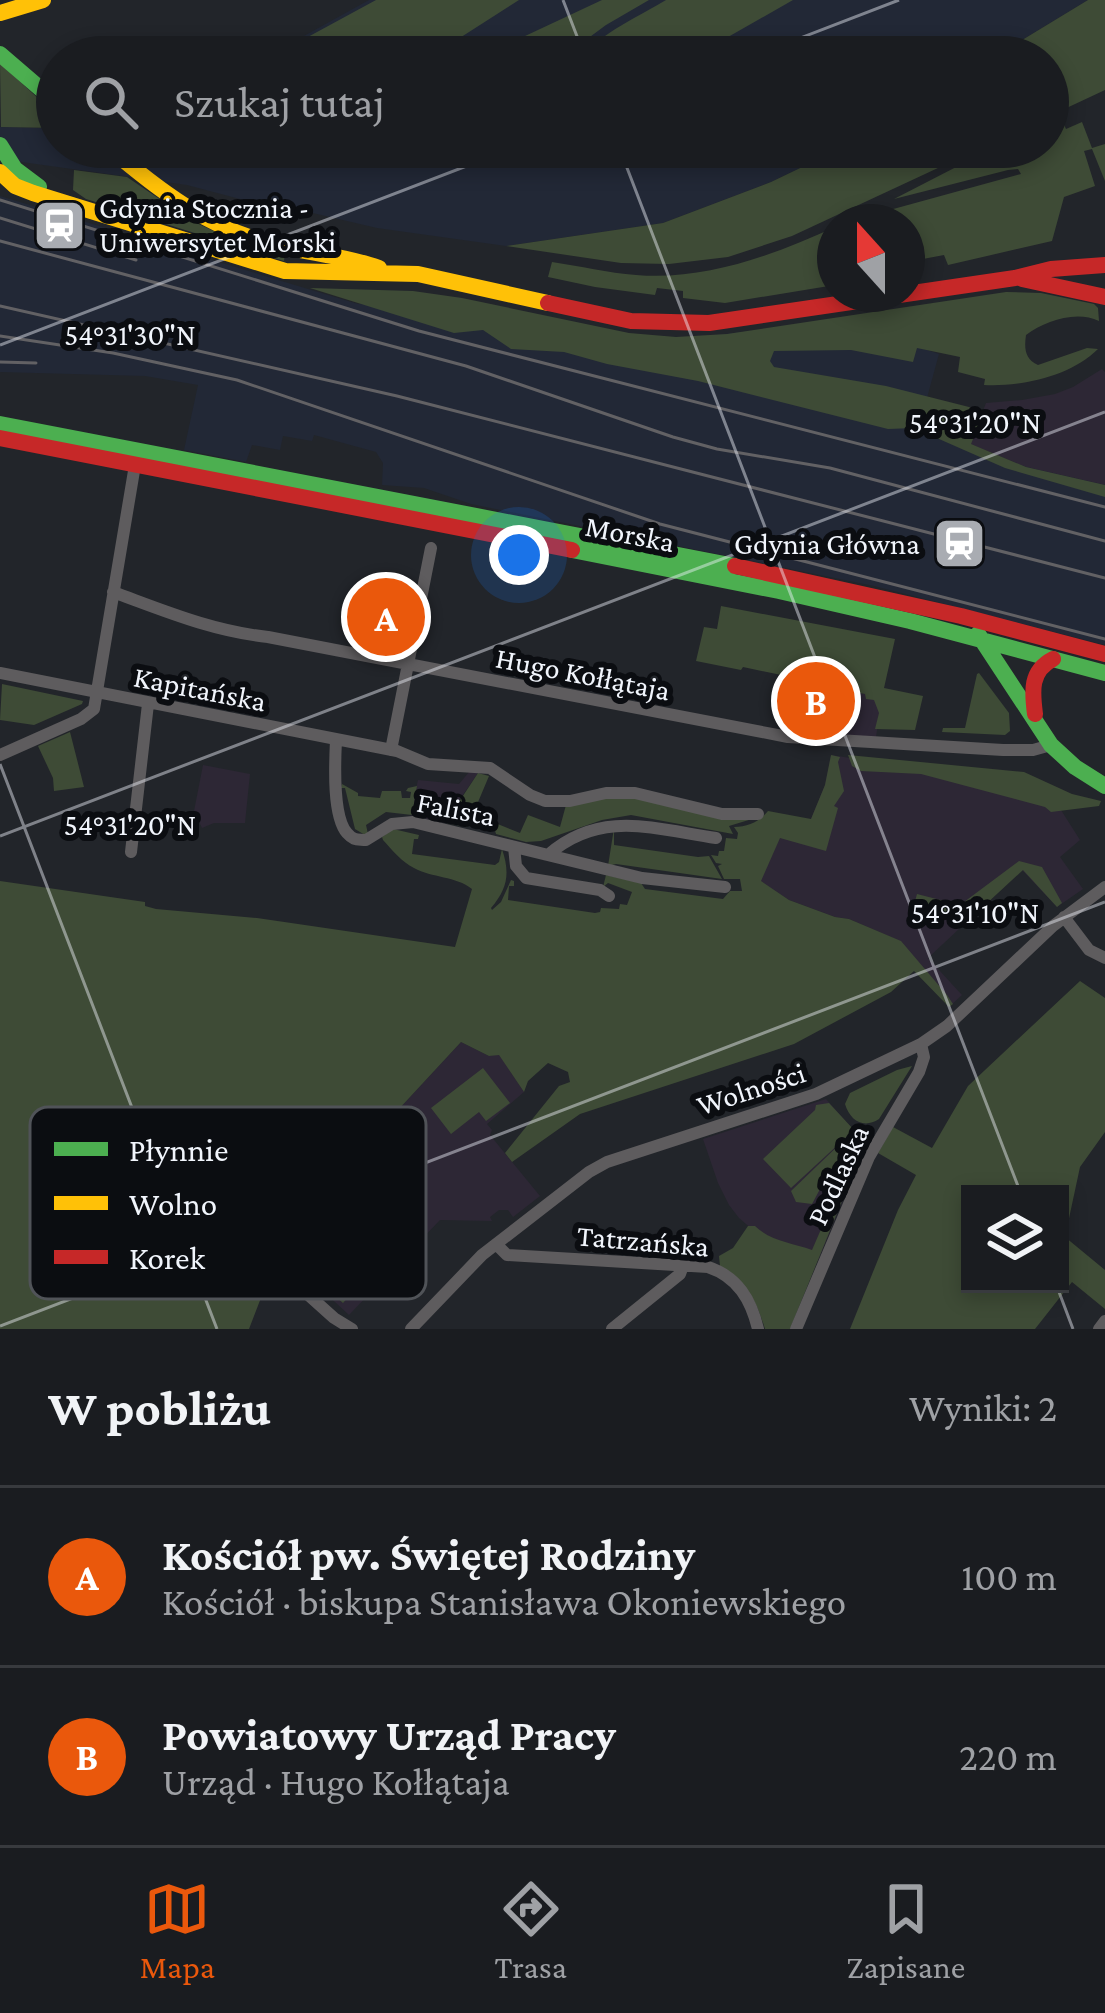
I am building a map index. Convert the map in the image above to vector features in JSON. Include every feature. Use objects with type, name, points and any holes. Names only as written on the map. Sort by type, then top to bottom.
[{"type":"main road","points":[[0,14],[43,0]]},
{"type":"main road","points":[[0,54],[36,85]]},
{"type":"main road","points":[[3,159],[15,185],[285,271],[418,274],[631,320],[690,325],[735,321],[1051,269],[1105,265]]},
{"type":"main road","points":[[132,168],[193,214],[244,236],[354,258],[386,270]]},
{"type":"main road","points":[[1015,278],[1105,297]]},
{"type":"main road","name":"Morska","points":[[0,424],[795,578],[1105,654]]},
{"type":"main road","name":"Morska","points":[[0,438],[760,587],[1105,673]]},
{"type":"main road","points":[[961,616],[984,641],[1052,746],[1071,765],[1105,786]]},
{"type":"main road","points":[[984,641],[1026,634]]},
{"type":"main road","points":[[1036,725],[1034,678],[1044,662],[1053,659]]},
{"type":"street","points":[[0,755],[91,713],[135,465]]},
{"type":"street","points":[[391,750],[431,548]]},
{"type":"street","name":"Hugo Kołłątaja","points":[[113,592],[214,628],[788,737],[1003,750],[1052,746]]},
{"type":"street","name":"Kapitańska","points":[[0,673],[391,750],[428,764],[490,768],[545,801],[635,793],[722,814],[758,814]]},
{"type":"street","points":[[131,853],[148,704]]},
{"type":"street","name":"Falista","points":[[336,740],[339,807],[352,838],[366,840],[392,824],[413,822],[642,878],[725,887]]},
{"type":"street","points":[[548,855],[558,846],[613,824],[713,838],[708,853]]},
{"type":"street","name":"Falista","points":[[514,847],[516,866],[526,878],[600,890],[609,896]]},
{"type":"street","name":"Wolności","points":[[410,1329],[496,1244],[596,1167],[816,1094],[921,1044],[947,1026],[1064,917],[1105,887]]},
{"type":"street","points":[[1064,917],[1089,950],[1105,958]]},
{"type":"street","name":"Podlaska","points":[[796,1329],[869,1157],[919,1072],[924,1057],[921,1044]]},
{"type":"street","name":"Tatrzańska","points":[[496,1244],[507,1255],[684,1263],[718,1270],[750,1304],[758,1329]]},
{"type":"street","points":[[612,1329],[680,1274],[684,1263]]},
{"type":"street","points":[[313,1299],[345,1327]]},
{"type":"street","points":[[1099,1329],[1105,1321]]},
{"type":"shaded area","points":[[369,0],[1088,0],[1029,36],[304,36]]},
{"type":"shaded area","points":[[0,127],[36,128],[36,164],[0,159]]},
{"type":"shaded area","points":[[65,168],[800,168],[663,223],[506,246],[377,228],[187,185]]},
{"type":"shaded area","points":[[0,196],[358,304],[463,309],[648,343],[778,328],[862,328],[939,354],[919,427],[1026,467],[1105,485],[1105,645],[874,586],[471,504],[424,488],[382,485],[383,463],[376,452],[314,435],[312,441],[283,436],[280,450],[252,445],[246,462],[184,450],[198,385],[145,376],[0,372]]},
{"type":"shaded area","points":[[1102,369],[1105,485],[1026,467],[970,444],[986,403],[1055,394]]},
{"type":"shaded area","points":[[800,681],[882,697],[876,737],[790,732]]},
{"type":"shaded area","points":[[831,755],[902,766],[1061,810],[1080,840],[1060,857],[1083,889],[1057,907],[1022,870],[928,958],[962,995],[949,1007],[900,941],[789,900],[760,881],[780,837],[801,843],[825,785]]},
{"type":"shaded area","points":[[203,765],[250,774],[245,823],[202,828],[194,811]]},
{"type":"shaded area","points":[[470,771],[478,773],[456,805],[451,804],[446,823],[410,815],[418,780],[459,784]]},
{"type":"shaded area","points":[[461,1042],[489,1056],[499,1054],[524,1092],[487,1124],[490,1135],[540,1196],[513,1217],[508,1210],[499,1210],[490,1217],[492,1221],[440,1220],[426,1235],[426,1107],[401,1107]]},
{"type":"shaded area","points":[[826,1099],[866,1144],[818,1261],[760,1236],[739,1218],[718,1183],[703,1139]]},
{"type":"shaded area","points":[[332,1299],[364,1299],[349,1315]]},
{"type":"green space","points":[[376,0],[519,0],[463,36],[310,36]]},
{"type":"green space","points":[[602,0],[649,0],[591,36],[525,36]]},
{"type":"green space","points":[[666,0],[793,0],[730,36],[606,36]]},
{"type":"green space","points":[[1088,0],[1105,0],[1105,90],[1069,107],[1069,36],[1029,36]]},
{"type":"green space","points":[[0,63],[36,96],[36,128],[1,127]]},
{"type":"green space","points":[[1082,122],[1092,148],[1105,144],[1105,181],[1092,149],[1084,151],[1095,186],[1064,197],[1052,241],[948,265],[944,255],[925,259],[925,204],[912,204],[1021,174],[1018,169],[894,199],[954,168],[1069,168],[1069,128]]},
{"type":"green space","points":[[800,168],[938,168],[861,204],[817,204],[817,224],[728,257],[669,264],[621,263],[506,246],[663,223]]},
{"type":"green space","points":[[74,170],[127,177],[192,221],[285,253],[284,261],[86,199],[73,190]]},
{"type":"green space","points":[[817,235],[817,288],[725,303],[683,298],[683,291],[657,288],[655,295],[548,277],[552,262],[662,276],[713,270]]},
{"type":"green space","points":[[310,288],[413,291],[629,333],[676,337],[873,312],[925,312],[925,304],[1006,292],[1041,293],[1094,304],[1099,321],[1061,319],[1026,335],[1026,353],[1038,365],[1087,348],[1098,349],[1060,373],[1030,382],[984,385],[985,379],[958,372],[960,357],[917,348],[913,362],[851,350],[774,351],[770,361],[774,367],[886,386],[969,407],[981,419],[971,444],[1026,467],[1105,485],[1105,497],[1005,468],[914,428],[888,429],[564,352],[511,349],[483,330],[454,333]]},
{"type":"green space","points":[[721,606],[895,639],[884,688],[923,696],[915,730],[875,729],[879,713],[874,700],[833,688],[833,695],[805,690],[800,714],[822,710],[823,715],[792,722],[799,681],[696,661],[704,627],[717,629]]},
{"type":"green space","points":[[979,673],[1009,713],[1010,731],[1005,735],[942,732],[943,728],[965,728]]},
{"type":"green space","points":[[2,684],[83,701],[34,725],[0,720]]},
{"type":"green space","points":[[70,732],[84,787],[54,791],[38,746]]},
{"type":"green space","points":[[831,755],[840,757],[844,791],[834,806],[838,808],[826,851],[780,838],[761,881],[789,900],[901,941],[947,995],[953,1004],[949,1007],[914,971],[891,992],[794,1044],[580,1114],[512,1162],[505,1153],[559,1086],[570,1082],[568,1072],[548,1063],[528,1081],[524,1092],[499,1055],[489,1056],[461,1042],[401,1107],[30,1107],[30,1299],[261,1299],[249,1329],[0,1329],[0,881],[145,902],[156,909],[257,918],[455,947],[472,889],[405,862],[383,840],[393,829],[419,835],[412,854],[495,865],[502,849],[506,880],[492,910],[511,880],[514,886],[509,886],[508,900],[595,913],[627,905],[632,892],[608,883],[603,887],[606,875],[641,883],[645,889],[723,899],[730,891],[742,891],[740,879],[724,879],[718,866],[722,864],[711,855],[724,851],[726,838],[737,839],[734,827],[753,823],[768,811],[811,819]]},
{"type":"green space","points":[[848,755],[1024,772],[1072,794],[1101,801],[1099,806],[1051,812],[921,774],[861,771],[852,766]]},
{"type":"green space","points":[[478,773],[489,776],[473,814],[520,833],[528,815],[560,827],[566,805],[592,799],[637,797],[752,819],[729,826],[733,834],[631,815],[526,842],[496,834],[494,827],[446,823],[451,804],[457,805]]},
{"type":"green space","points":[[342,784],[358,796],[380,798],[382,791],[401,791],[402,798],[410,798],[411,792],[406,791],[417,786],[412,815],[386,812],[366,825],[365,835],[355,829]]},
{"type":"green space","points":[[614,828],[614,845],[709,856],[722,879],[608,866]]},
{"type":"green space","points":[[1019,861],[1042,867],[1062,903],[1057,907],[1023,870],[971,918],[937,910],[923,919],[911,916],[917,894],[960,905]]},
{"type":"green space","points":[[1080,981],[1105,998],[1105,1132],[1080,1167],[1069,1218],[1069,1185],[961,1185],[961,1293],[1063,1293],[1035,1329],[850,1329],[916,1175],[878,1153],[893,1127],[932,1148],[968,1086]]},
{"type":"green space","points":[[912,1066],[879,1119],[863,1123],[850,1115],[845,1104],[850,1093]]},
{"type":"green space","points":[[483,1068],[510,1103],[486,1121],[479,1112],[451,1134],[431,1108]]},
{"type":"green space","points":[[829,1103],[854,1130],[791,1188],[763,1159],[816,1105]]},
{"type":"green space","points":[[856,1132],[866,1144],[848,1183],[839,1180],[825,1191],[820,1189],[812,1204],[796,1202],[791,1191]]},
{"type":"green space","points":[[846,1191],[790,1329],[765,1329],[749,1293],[720,1266],[719,1256],[733,1248],[748,1226],[812,1250],[835,1197],[831,1192]]},
{"type":"green space","points":[[1069,1240],[1105,1270],[1105,1309],[1072,1282],[1069,1286]]},
{"type":"railway","points":[[0,200],[419,331],[1105,507]]},
{"type":"railway","points":[[0,218],[136,260]]},
{"type":"railway","points":[[0,241],[466,366],[717,449],[830,468],[1105,541]]},
{"type":"railway","points":[[0,306],[397,396],[1105,578]]},
{"type":"railway","points":[[0,336],[113,353],[237,380],[660,524],[1105,639]]},
{"type":"railway","points":[[0,362],[36,363]]},
{"type":"traffic: fast","points":[[0,54],[36,85]]},
{"type":"traffic: fast","points":[[0,145],[15,169],[39,187]]},
{"type":"traffic: fast","points":[[0,424],[735,566]]},
{"type":"traffic: fast","points":[[572,550],[910,621],[1105,673]]},
{"type":"traffic: fast","points":[[978,634],[1051,745],[1105,786]]},
{"type":"traffic: slow","points":[[0,13],[43,0]]},
{"type":"traffic: slow","points":[[134,168],[203,216],[246,236],[379,268]]},
{"type":"traffic: slow","points":[[0,172],[15,186],[33,193],[285,271],[418,274],[548,303]]},
{"type":"traffic: jam","points":[[548,303],[631,321],[709,323],[1051,269],[1105,265]]},
{"type":"traffic: jam","points":[[1022,279],[1105,297]]},
{"type":"traffic: jam","points":[[0,438],[572,550]]},
{"type":"traffic: jam","points":[[735,566],[961,616],[1105,654]]},
{"type":"traffic: jam","points":[[1035,714],[1036,676],[1053,659]]},
{"type":"place","name":"Gdynia Stocznia - Uniwersytet Morski","points":[[60,225]]},
{"type":"place","name":"Gdynia Główna","points":[[959,544]]},
{"type":"place","name":"Kościół pw. Świętej Rodziny","points":[[386,617]]},
{"type":"place","name":"Powiatowy Urząd Pracy","points":[[816,701]]}]
